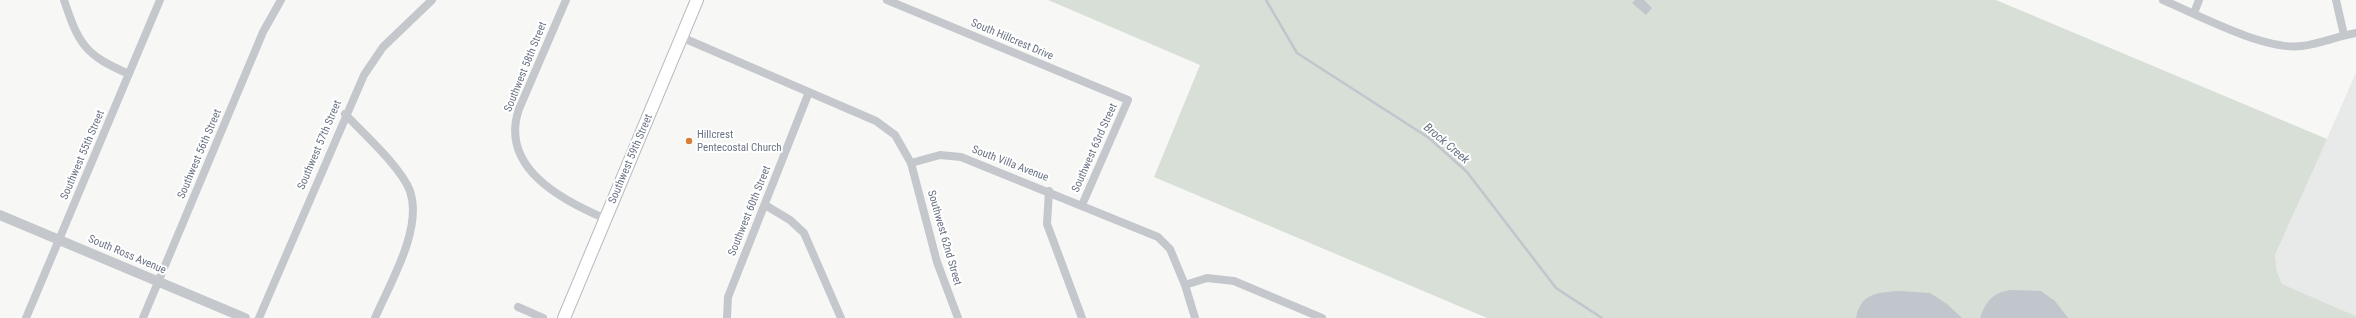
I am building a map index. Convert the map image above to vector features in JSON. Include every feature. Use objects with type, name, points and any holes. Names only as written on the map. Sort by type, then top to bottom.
[{"type":"main road","name":"Southwest 59th Street","points":[[564,318],[697,0]]},
{"type":"street","points":[[64,0],[72,25],[85,48],[108,65],[129,74]]},
{"type":"street","name":"Southwest 55th Street","points":[[26,318],[160,0]]},
{"type":"street","name":"Southwest 56th Street","points":[[143,318],[263,32],[281,0]]},
{"type":"street","name":"Southwest 57th Street","points":[[259,318],[345,114],[364,75],[374,59],[388,42],[432,0]]},
{"type":"street","name":"Southwest 58th Street","points":[[566,0],[519,109],[514,127],[515,141],[524,160],[552,190],[575,205],[606,219]]},
{"type":"street","name":"South Hillcrest Drive","points":[[887,0],[1128,100]]},
{"type":"street","points":[[2163,0],[2252,38],[2277,44],[2302,46],[2356,32]]},
{"type":"street","points":[[2194,13],[2199,0]]},
{"type":"street","points":[[2336,0],[2344,35]]},
{"type":"street","points":[[681,37],[881,124],[894,135],[911,163]]},
{"type":"street","name":"Southwest 60th Street","points":[[727,318],[728,297],[809,92]]},
{"type":"street","name":"Southwest 63rd Street","points":[[1082,205],[1128,100]]},
{"type":"street","points":[[345,114],[398,171],[410,191],[412,202],[411,228],[407,243],[375,318]]},
{"type":"street","name":"South Villa Avenue","points":[[911,163],[940,155],[961,157],[1049,191],[1158,237],[1170,249],[1185,285],[1195,318]]},
{"type":"street","name":"Southwest 62nd Street","points":[[911,163],[937,262],[958,318]]},
{"type":"street","points":[[1049,191],[1047,224],[1082,318]]},
{"type":"street","points":[[765,205],[785,217],[804,233],[841,318]]},
{"type":"street","name":"South Ross Avenue","points":[[0,215],[244,318]]},
{"type":"street","points":[[1185,285],[1207,278],[1234,281],[1322,318]]},
{"type":"street","points":[[518,306],[543,318]]},
{"type":"shaded area","points":[[1048,0],[1996,0],[2327,139],[2275,255],[2277,272],[2282,284],[2356,316],[2356,318],[1487,318],[1154,177],[1200,65]]},
{"type":"shaded area","points":[[1635,0],[1644,0],[1652,8],[1646,15],[1632,3]]},
{"type":"shaded area","points":[[2356,73],[2356,316],[2282,284],[2277,272],[2275,255]]},
{"type":"shaded area","points":[[2013,290],[2041,291],[2055,301],[2068,318],[1980,318],[1988,302],[1992,298],[2001,292]]},
{"type":"shaded area","points":[[1898,291],[1930,293],[1947,304],[1962,318],[1856,318],[1858,310],[1866,299],[1876,294]]},
{"type":"waterway","name":"Brock Creek","points":[[1266,0],[1297,53],[1429,138],[1467,172],[1556,288],[1602,318]]},
{"type":"place","name":"Hillcrest Pentecostal Church","points":[[689,141]]}]
